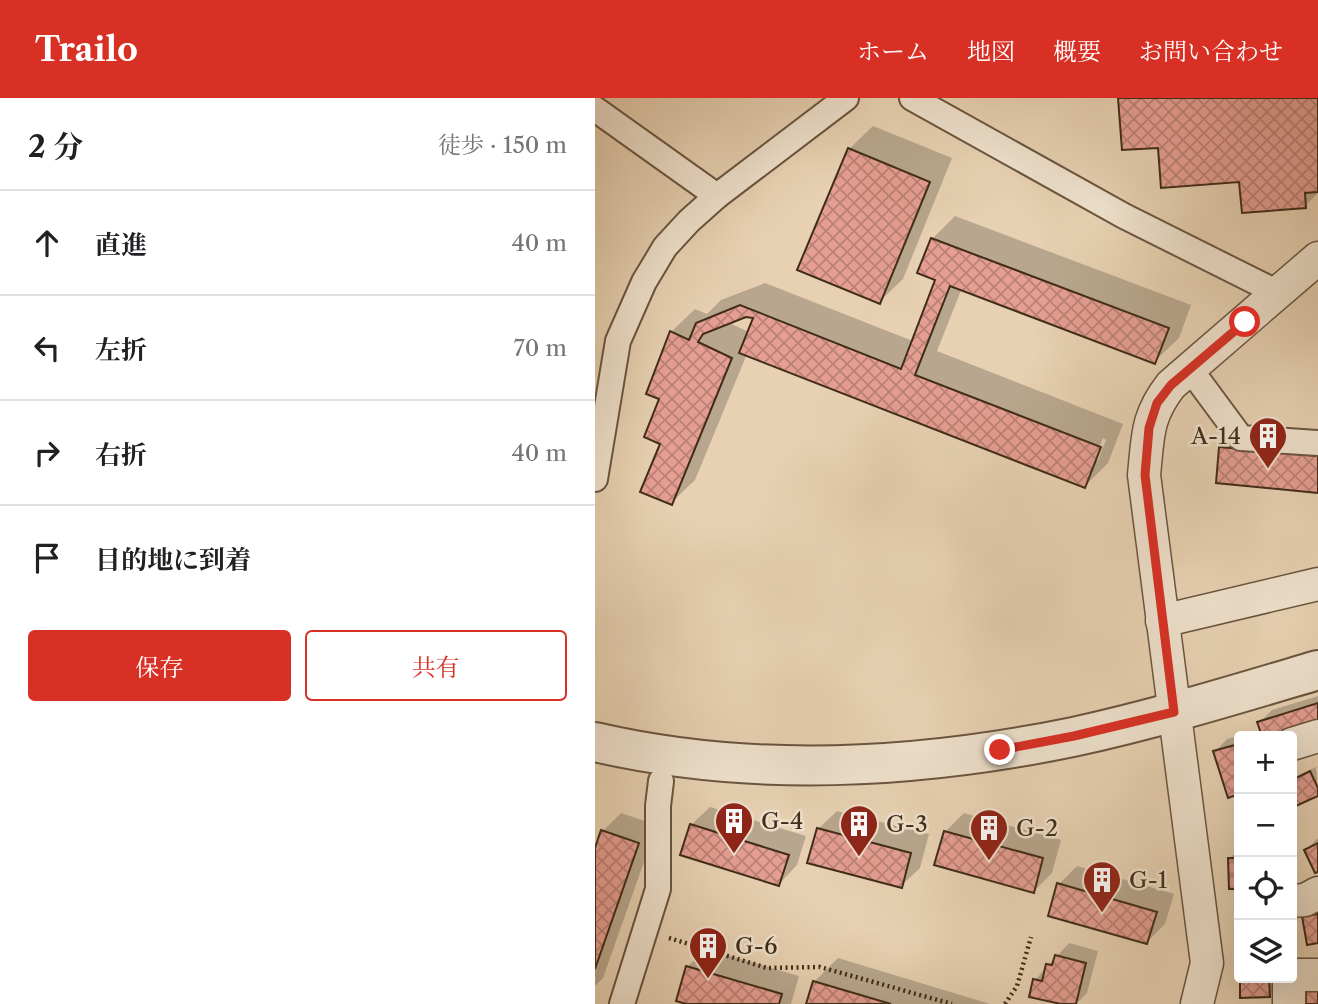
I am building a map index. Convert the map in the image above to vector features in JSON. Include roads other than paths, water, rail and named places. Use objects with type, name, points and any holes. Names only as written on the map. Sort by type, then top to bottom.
[{"type":"street","points":[[595,479],[618,341],[644,282],[665,247],[717,196],[846,98]]},
{"type":"street","points":[[912,98],[1124,216],[1278,293]]},
{"type":"street","points":[[595,109],[717,196]]},
{"type":"street","points":[[1197,1004],[1207,963],[1145,475],[1149,428],[1157,403],[1171,385],[1318,258]]},
{"type":"street","points":[[1190,369],[1241,438],[1318,443]]},
{"type":"street","points":[[1162,621],[1318,584]]},
{"type":"street","points":[[595,742],[624,749],[726,762],[820,765],[884,762],[1000,750],[1074,736],[1174,712],[1318,670]]},
{"type":"street","points":[[1297,742],[1318,736]]},
{"type":"street","points":[[622,1004],[658,889],[658,806],[661,781]]},
{"type":"street","points":[[1297,901],[1305,900],[1318,893]]},
{"type":"street","points":[[1297,976],[1318,975]]},
{"type":"street","points":[[1289,1004],[1290,983]]},
{"type":"place","name":"A-14","points":[[1268,470]]},
{"type":"place","name":"G-4","points":[[734,855]]},
{"type":"place","name":"G-3","points":[[859,858]]},
{"type":"place","name":"G-2","points":[[989,862]]},
{"type":"place","name":"G-1","points":[[1102,914]]},
{"type":"place","name":"G-6","points":[[708,980]]}]
